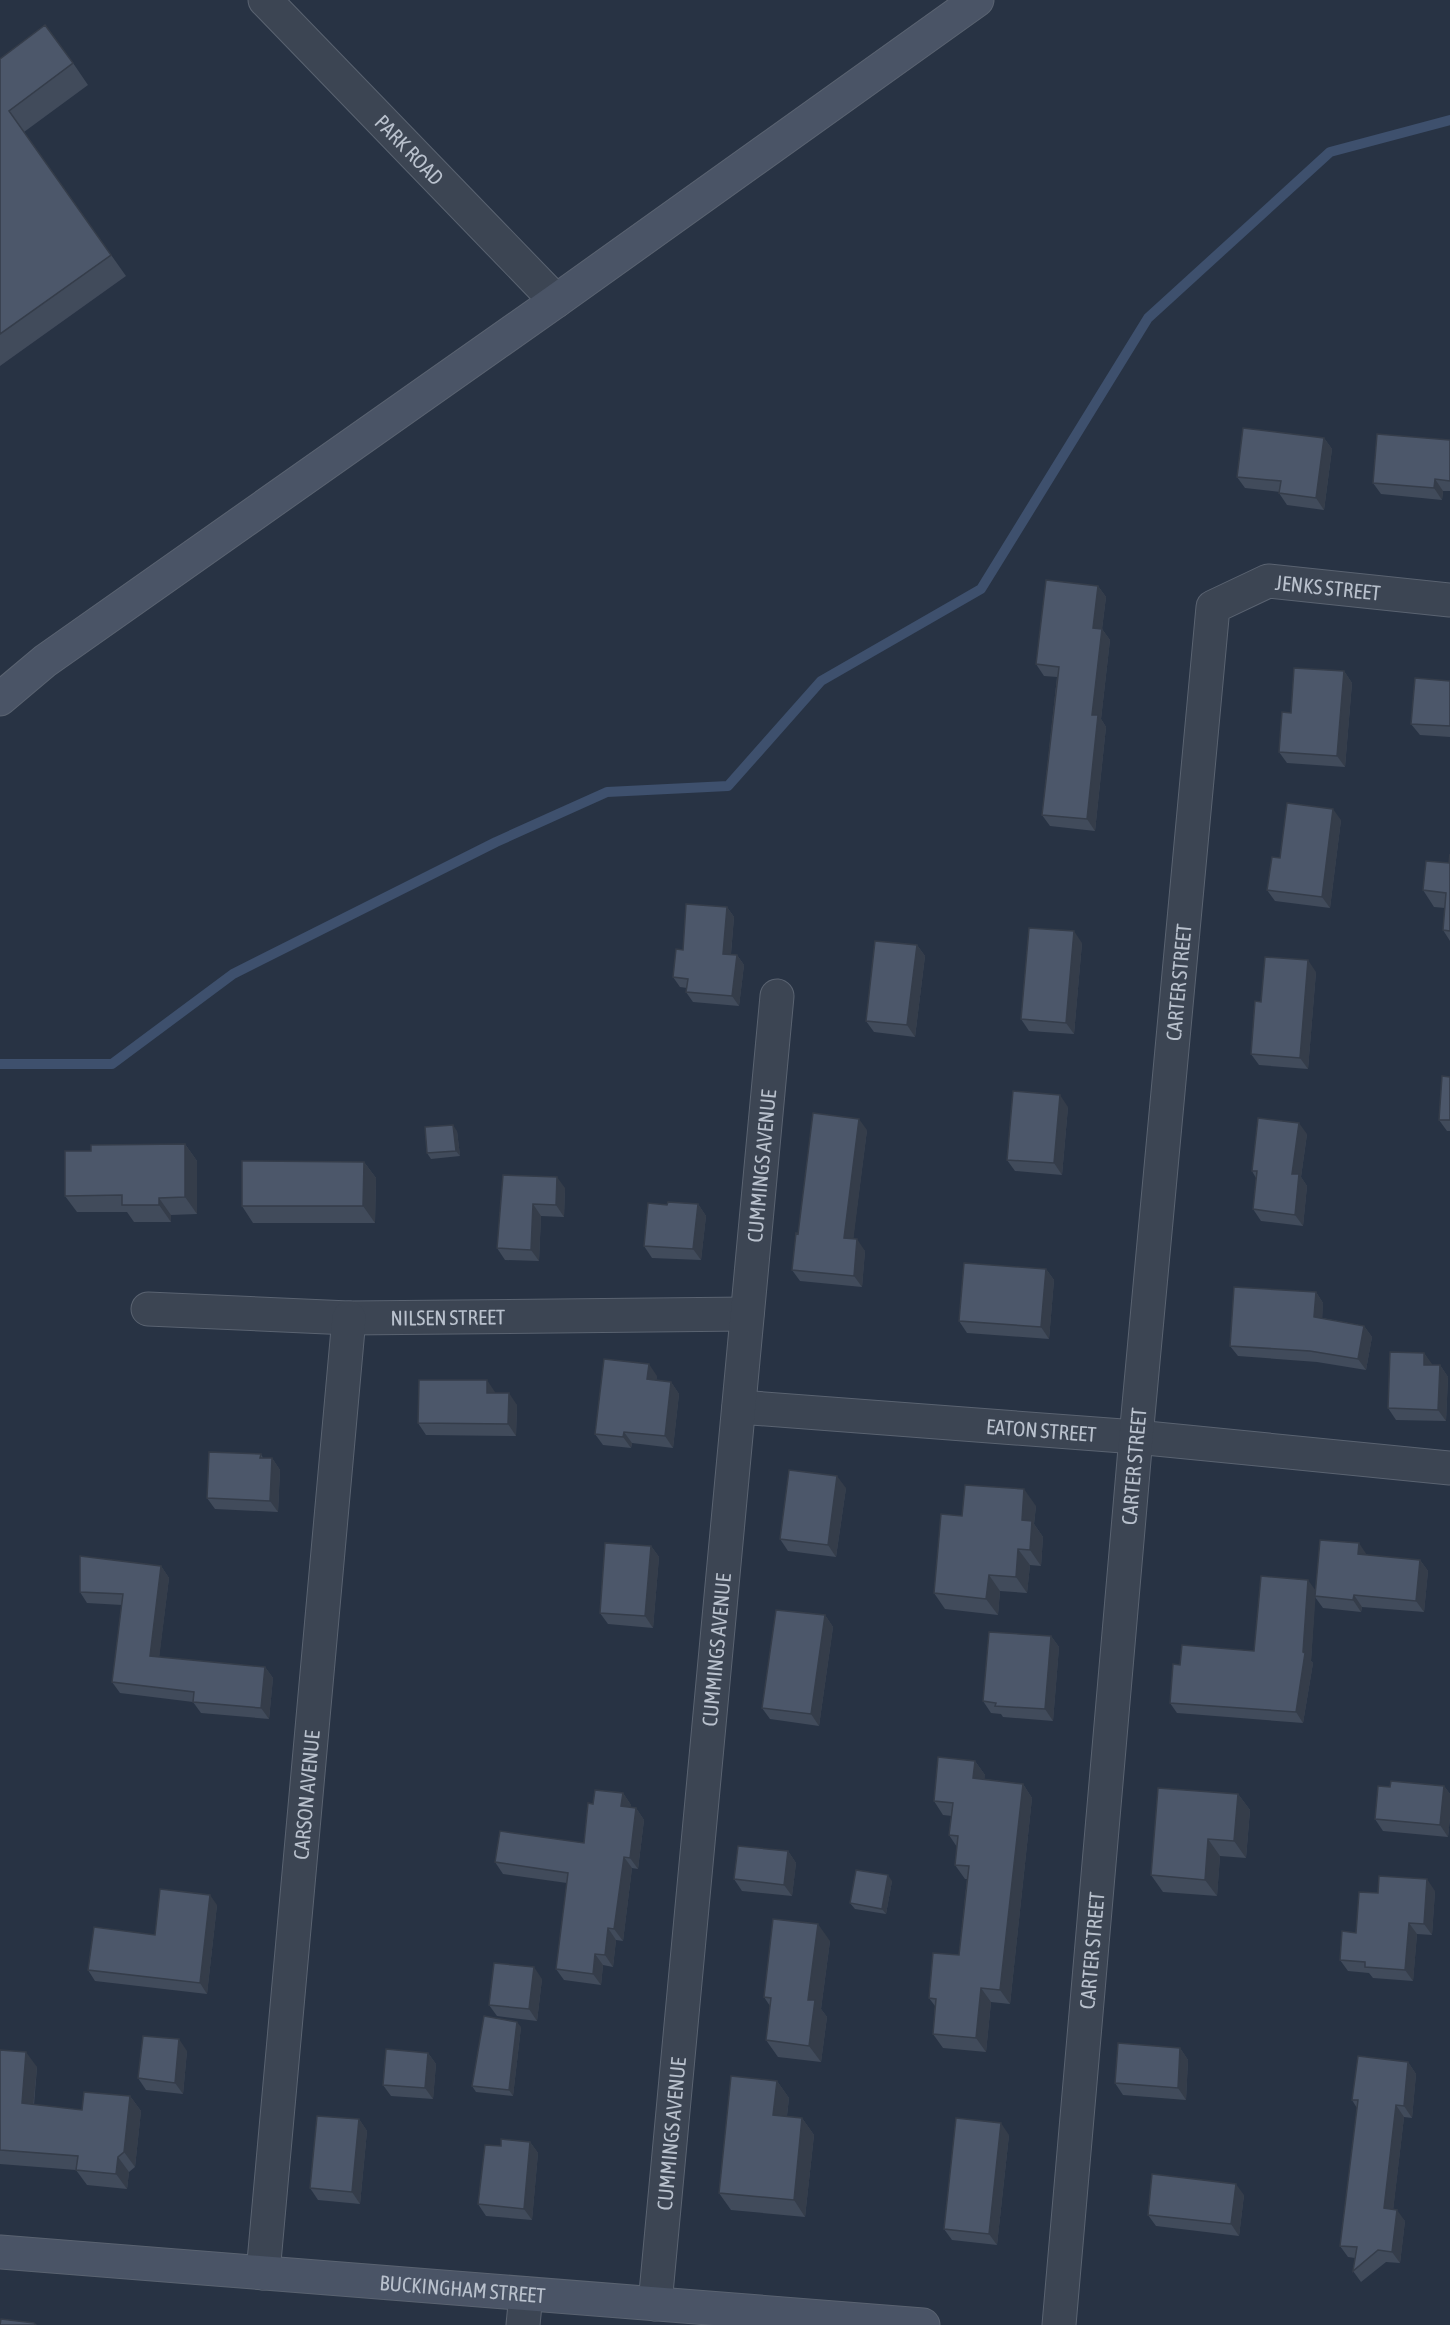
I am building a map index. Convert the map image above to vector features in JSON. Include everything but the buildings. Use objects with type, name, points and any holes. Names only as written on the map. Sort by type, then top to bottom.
[{"type":"main road","points":[[0,699],[45,661],[977,0]]},
{"type":"main road","name":"BUCKINGHAM STREET","points":[[0,2252],[263,2273],[525,2309],[655,2304],[923,2325]]},
{"type":"street","name":"PARK ROAD","points":[[265,0],[556,300]]},
{"type":"street","name":"JENKS STREET","points":[[1214,607],[1268,581],[1450,600]]},
{"type":"street","name":"CARTER STREET","points":[[1059,2325],[1137,1437],[1214,607]]},
{"type":"street","name":"CUMMINGS AVENUE","points":[[655,2304],[777,996]]},
{"type":"street","name":"NILSEN STREET","points":[[148,1308],[350,1318],[747,1314]]},
{"type":"street","name":"CARSON AVENUE","points":[[263,2273],[350,1318]]},
{"type":"street","name":"EATON STREET","points":[[739,1407],[1137,1437],[1450,1468]]},
{"type":"waterway","points":[[0,1064],[112,1064],[233,974],[496,842],[607,792],[728,786],[821,681],[981,589],[1148,318],[1330,152],[1450,120]]}]
